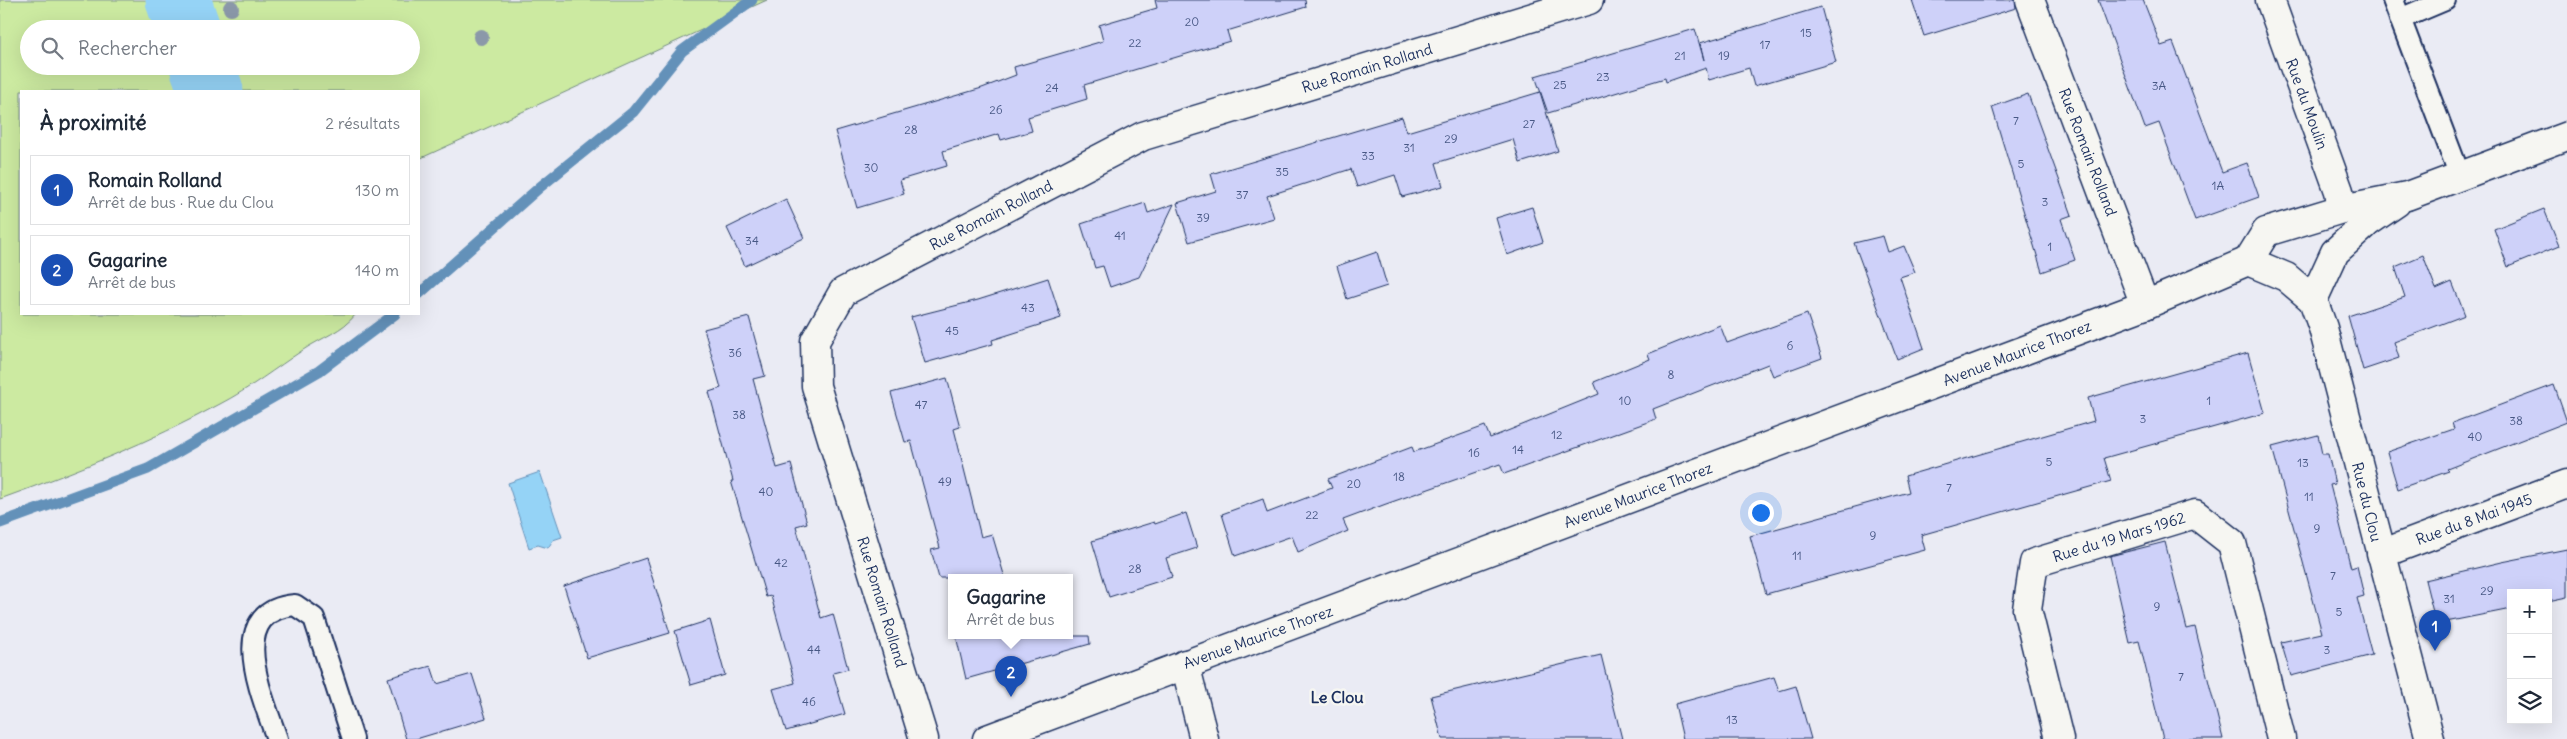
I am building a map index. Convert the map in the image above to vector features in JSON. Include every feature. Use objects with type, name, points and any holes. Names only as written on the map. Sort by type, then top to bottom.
[{"type":"street","name":"Rue Romain Rolland","points":[[924,739],[816,386],[815,341],[842,292],[1143,136],[1590,0]]},
{"type":"street","name":"Rue Romain Rolland","points":[[2030,0],[2145,305]]},
{"type":"street","name":"Rue du Moulin","points":[[2270,0],[2339,191],[2342,209]]},
{"type":"street","points":[[2248,261],[2266,232],[2342,209],[2407,196],[2567,136]]},
{"type":"street","points":[[2313,300],[2335,252],[2368,222],[2407,196]]},
{"type":"street","name":"Avenue Maurice Thorez","points":[[987,739],[2145,305],[2248,261]]},
{"type":"street","name":"Rue du Clou","points":[[2248,261],[2286,277],[2313,300],[2323,328],[2430,739]]},
{"type":"street","name":"Rue du 8 Mai 1945","points":[[2381,554],[2567,484]]},
{"type":"street","name":"Rue du 19 Mars 1962","points":[[2059,739],[2027,609],[2034,563],[2196,514],[2232,543],[2281,739]]},
{"type":"street","points":[[1185,664],[1204,739]]},
{"type":"lane","points":[[2393,0],[2460,176]]},
{"type":"lane","points":[[2400,19],[2445,0]]},
{"type":"lane","points":[[277,739],[254,669],[253,635],[261,620],[277,606],[295,604],[314,618],[353,739]]},
{"type":"green space","points":[[0,0],[767,0],[420,159],[420,90],[20,90],[20,315],[355,315],[338,330],[303,350],[231,398],[167,431],[112,456],[0,499]]},
{"type":"water","points":[[540,472],[562,537],[553,540],[548,548],[538,545],[529,548],[508,483]]},
{"type":"building","points":[[1155,0],[1305,0],[1306,7],[1227,31],[1230,41],[1084,85],[1087,99],[1028,117],[1032,131],[1001,140],[999,134],[943,151],[947,166],[900,180],[904,194],[857,208],[835,131],[982,88],[1016,75],[1014,67],[1103,41],[1099,25],[1157,8]]},
{"type":"building","points":[[1912,0],[2015,0],[2016,8],[1924,36]]},
{"type":"building","points":[[2098,0],[2143,0],[2161,46],[2173,42],[2222,172],[2247,163],[2259,197],[2195,220],[2159,123],[2145,128]]},
{"type":"building","points":[[1821,7],[1836,62],[1754,86],[1749,68],[1709,80],[1706,68],[1666,82],[1665,78],[1548,113],[1535,76],[1695,29],[1704,60],[1700,43]]},
{"type":"building","points":[[1540,92],[1558,151],[1520,163],[1513,139],[1436,163],[1443,186],[1402,197],[1395,175],[1357,187],[1351,169],[1267,196],[1274,218],[1189,242],[1177,203],[1216,191],[1211,174],[1402,117],[1407,132]]},
{"type":"building","points":[[2028,94],[2072,215],[2061,219],[2075,260],[2042,272],[1992,107]]},
{"type":"building","points":[[786,199],[804,238],[745,266],[727,228]]},
{"type":"building","points":[[1145,203],[1148,213],[1174,204],[1139,277],[1110,287],[1103,266],[1095,268],[1081,224]]},
{"type":"building","points":[[1532,207],[1543,242],[1507,255],[1496,218]]},
{"type":"building","points":[[2544,209],[2559,246],[2508,267],[2494,229]]},
{"type":"building","points":[[1883,236],[1888,252],[1904,246],[1915,272],[1900,277],[1924,348],[1897,359],[1854,243]]},
{"type":"building","points":[[1377,252],[1387,286],[1347,299],[1337,266]]},
{"type":"building","points":[[2423,255],[2436,289],[2452,282],[2465,315],[2394,342],[2399,358],[2363,370],[2348,316],[2405,297],[2395,267]]},
{"type":"building","points":[[1048,278],[1061,318],[992,340],[993,344],[925,363],[911,317],[978,300]]},
{"type":"building","points":[[1807,314],[1822,358],[1773,376],[1768,364],[1653,409],[1656,419],[1504,474],[1500,464],[1386,504],[1343,520],[1348,531],[1298,552],[1292,536],[1235,556],[1222,514],[1263,499],[1267,513],[1332,488],[1328,479],[1412,447],[1414,452],[1485,426],[1490,438],[1599,394],[1594,382],[1650,359],[1648,354],[1720,325],[1727,343]]},
{"type":"building","points":[[749,317],[765,376],[753,379],[777,468],[791,464],[807,523],[796,526],[821,618],[833,614],[848,669],[833,673],[845,714],[786,731],[773,689],[795,683],[771,596],[766,597],[731,481],[733,481],[709,392],[721,388],[704,329]]},
{"type":"building","points":[[2248,353],[2265,413],[2104,458],[2111,481],[1921,535],[1925,550],[1766,594],[1750,536],[1909,492],[1905,476],[2094,421],[2088,398]]},
{"type":"building","points":[[947,378],[960,427],[954,429],[981,537],[992,534],[1004,574],[948,574],[948,578],[939,578],[931,550],[940,548],[911,441],[905,442],[891,393]]},
{"type":"building","points":[[2554,385],[2567,422],[2447,469],[2449,471],[2398,489],[2387,452],[2454,429],[2452,423]]},
{"type":"building","points":[[2318,435],[2322,454],[2328,454],[2335,484],[2330,485],[2351,568],[2357,566],[2364,596],[2357,598],[2372,655],[2291,676],[2281,642],[2322,633],[2272,447]]},
{"type":"building","points":[[1186,513],[1197,548],[1166,558],[1172,577],[1109,597],[1092,541],[1154,522],[1155,524]]},
{"type":"building","points":[[2165,542],[2187,629],[2195,627],[2223,739],[2163,739],[2139,641],[2130,643],[2110,556]]},
{"type":"building","points":[[2567,549],[2567,597],[2552,600],[2552,589],[2507,589],[2507,610],[2436,624],[2425,580]]},
{"type":"building","points":[[646,558],[670,633],[587,658],[564,586]]},
{"type":"building","points":[[710,620],[725,675],[691,685],[675,631]]},
{"type":"building","points":[[1073,636],[1089,636],[1090,644],[966,679],[957,639],[1073,639]]},
{"type":"building","points":[[1601,655],[1622,739],[1442,739],[1431,696]]},
{"type":"building","points":[[431,666],[437,684],[472,674],[486,718],[416,739],[406,739],[388,678]]},
{"type":"building","points":[[1774,677],[1779,691],[1796,686],[1811,739],[1683,739],[1675,704]]},
{"type":"waterway","points":[[178,0],[185,20]]},
{"type":"waterway","points":[[420,293],[540,187],[633,112],[682,51],[752,0]]},
{"type":"waterway","points":[[205,75],[211,90]]},
{"type":"waterway","points":[[0,523],[148,469],[319,371],[394,315]]},
{"type":"place","name":"Romain Rolland","points":[[2435,651]]},
{"type":"place","name":"Gagarine","points":[[1011,697]]},
{"type":"district","name":"Le Clou","points":[[1337,697]]}]
